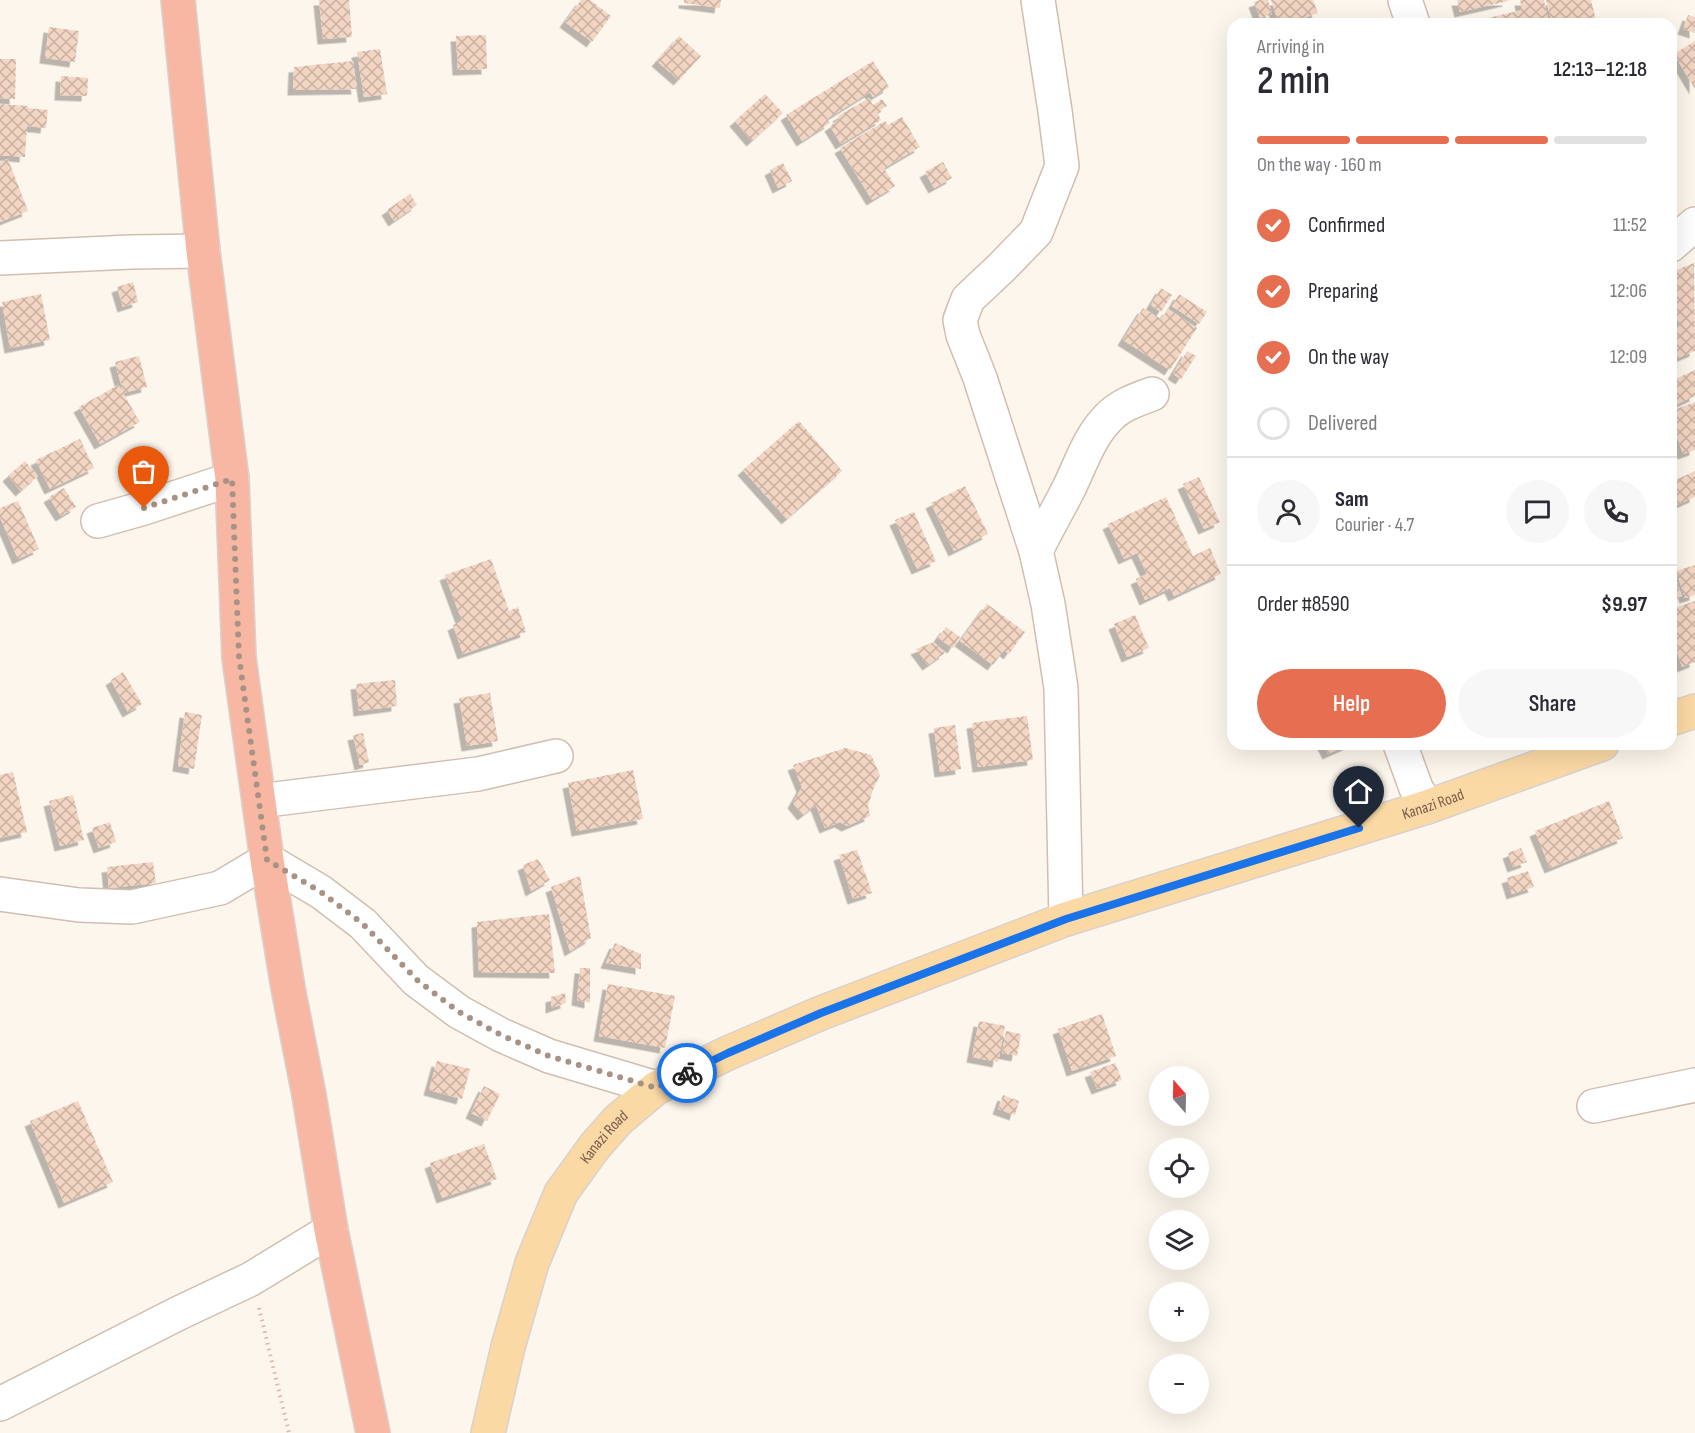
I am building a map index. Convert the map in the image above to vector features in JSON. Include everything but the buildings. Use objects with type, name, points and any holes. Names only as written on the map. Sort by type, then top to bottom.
[{"type":"highway","points":[[178,0],[203,251],[232,479],[239,657],[267,860],[288,988],[309,1095],[331,1230],[372,1433]]},
{"type":"main road","points":[[1677,717],[1695,711]]},
{"type":"main road","name":"Kanazi Road","points":[[488,1433],[508,1347],[532,1263],[561,1193],[595,1146],[618,1120],[656,1088],[728,1053],[821,1013],[1066,919],[1427,807],[1585,750]]},
{"type":"street","points":[[1038,0],[1056,111],[1062,166],[1036,232],[968,299],[960,320],[1035,551],[1048,604],[1061,688],[1066,919]]},
{"type":"street","points":[[1404,0],[1411,18]]},
{"type":"street","points":[[1677,240],[1695,224]]},
{"type":"street","points":[[0,258],[203,251]]},
{"type":"street","points":[[1035,551],[1099,428],[1108,416],[1128,403],[1152,394]]},
{"type":"street","points":[[98,521],[232,479]]},
{"type":"street","points":[[1402,750],[1416,788],[1427,807]]},
{"type":"street","points":[[259,801],[478,774],[556,756]]},
{"type":"street","points":[[0,894],[79,906],[132,907],[220,888],[267,860],[321,892],[363,924],[417,980],[459,1012],[501,1035],[549,1056],[656,1088]]},
{"type":"street","points":[[1594,1106],[1695,1085]]},
{"type":"street","points":[[0,1404],[251,1279],[331,1230]]},
{"type":"path","points":[[251,1279],[289,1433]]},
{"type":"way so far","points":[[144,508],[232,479],[239,657],[267,860],[321,892],[363,924],[417,980],[459,1012],[501,1035],[549,1056],[656,1088],[687,1073]]},
{"type":"route","points":[[687,1073],[821,1013],[1066,919],[1359,828]]}]
